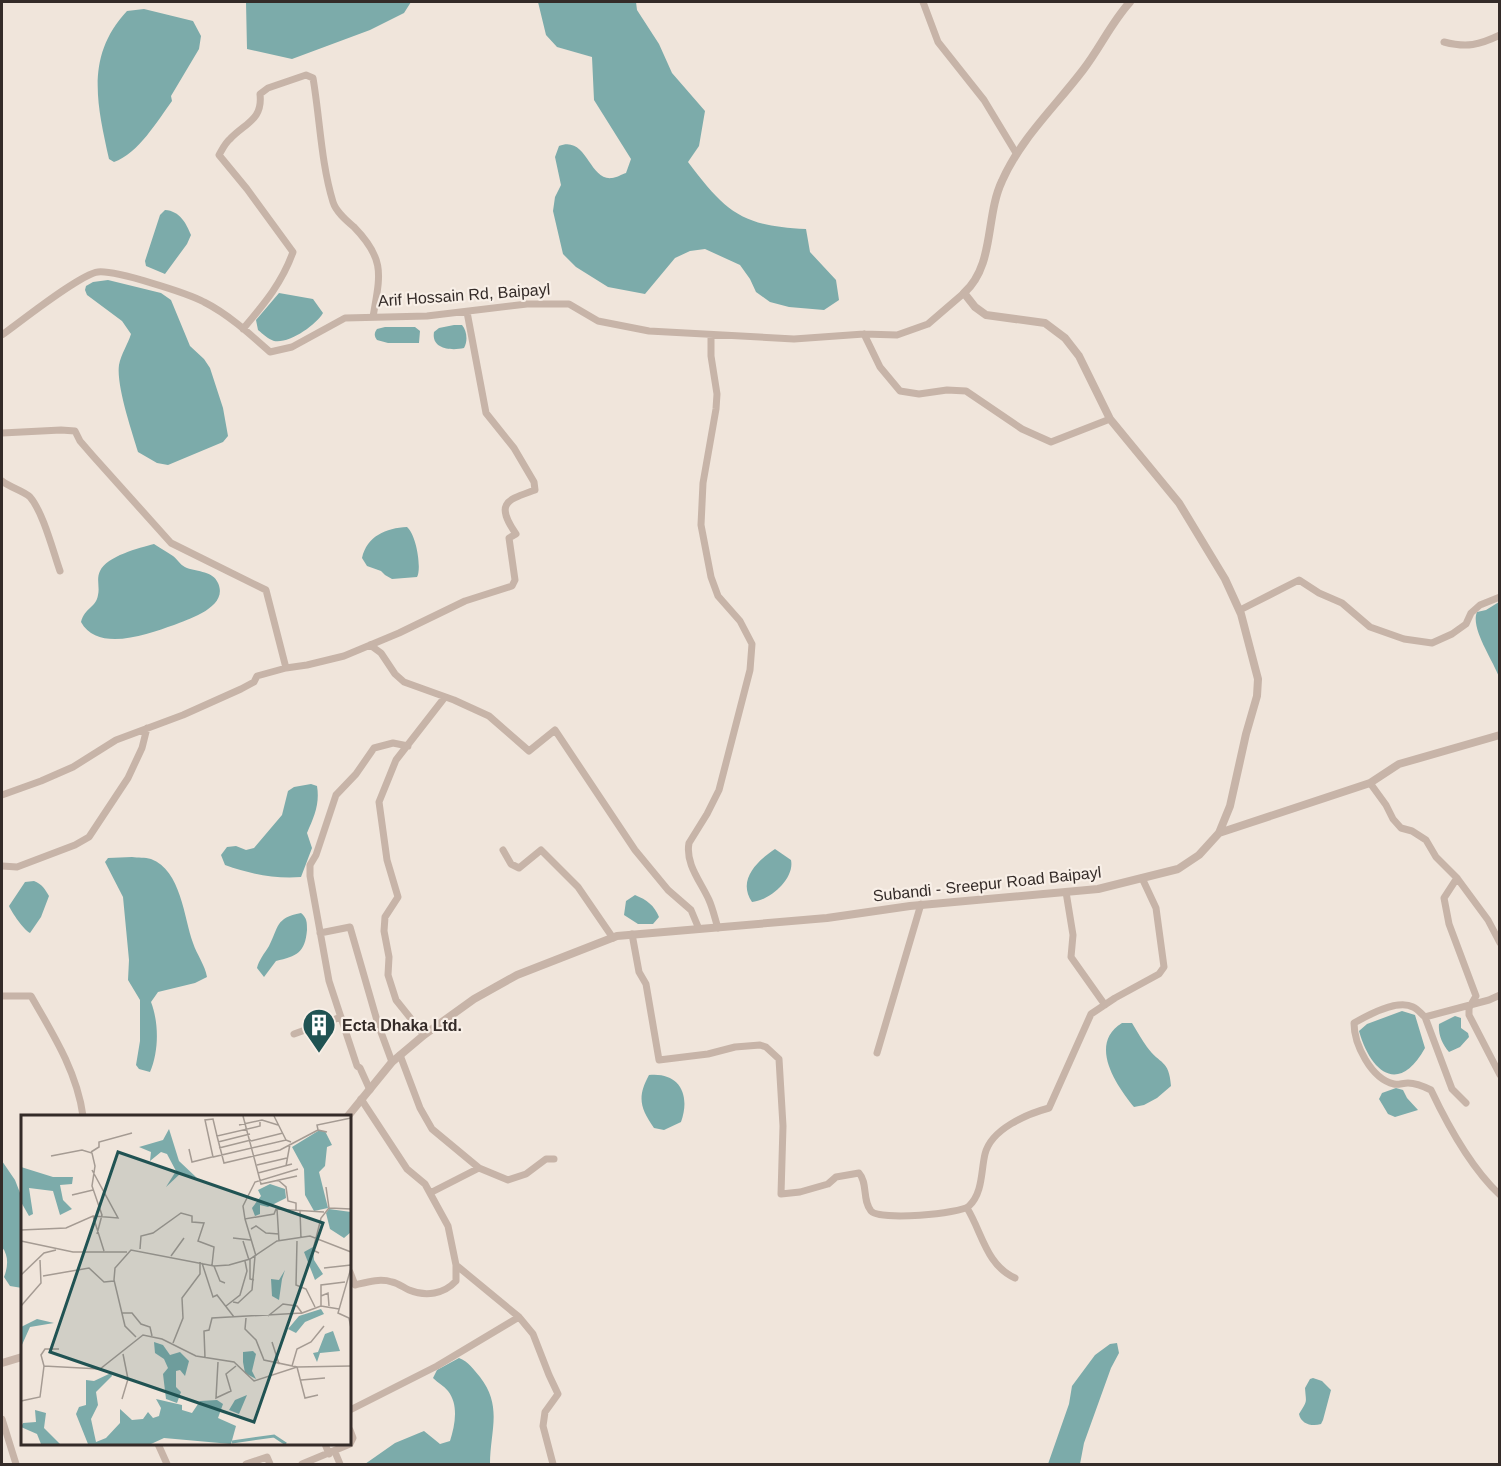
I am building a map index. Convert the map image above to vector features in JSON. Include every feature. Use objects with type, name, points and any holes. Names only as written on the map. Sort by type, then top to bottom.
[{"type":"street","points":[[923,2],[938,42],[984,100],[1016,153],[1083,70],[1107,30],[1130,2]]},
{"type":"street","points":[[1444,42],[1462,46],[1481,44],[1500,35]]},
{"type":"street","points":[[243,329],[273,294],[286,272],[293,252],[219,155],[228,140],[255,117],[261,107],[260,94],[268,88],[306,75],[313,78],[318,120],[334,205],[362,235],[376,256],[380,274],[373,316]]},
{"type":"street","name":"Arif Hossain Rd, Baipayl","points":[[2,335],[72,284],[97,272],[129,276],[203,301],[243,329],[270,352],[292,347],[345,318],[427,316],[527,304],[569,304],[598,321],[649,331],[794,339],[864,334],[897,335],[928,324],[970,288],[981,269],[1000,184],[1016,153]]},
{"type":"street","name":"Subandi - Sreepur Road Baipayl","points":[[349,1115],[392,1062],[424,1035],[474,999],[517,975],[613,938],[632,934],[827,918],[921,904],[1098,889],[1178,869],[1199,855],[1219,833],[1230,806],[1257,696],[1258,679],[1239,610],[1225,579],[1179,502],[1110,419],[1079,356],[1065,338],[1045,323],[986,315],[975,307],[964,293]]},
{"type":"street","points":[[2,795],[52,777],[116,740],[183,715],[241,689],[254,682],[257,676],[344,656],[465,601],[512,586],[515,580],[509,538],[516,534],[507,518],[505,505],[508,500],[535,490],[536,487],[514,448],[486,413],[467,312]]},
{"type":"street","points":[[864,334],[880,367],[900,391],[919,394],[947,390],[966,391],[1022,429],[1051,442],[1110,419]]},
{"type":"street","points":[[711,335],[716,402],[703,483],[701,525],[711,577],[718,596],[740,621],[752,644],[750,670],[719,790],[688,848],[694,871],[709,900],[718,928]]},
{"type":"street","points":[[2,433],[75,431],[80,441],[171,543],[266,590],[286,668]]},
{"type":"street","points":[[2,481],[8,487],[31,498],[39,511],[60,571]]},
{"type":"street","points":[[1239,610],[1299,579],[1319,593],[1342,603],[1370,627],[1404,639],[1432,643],[1452,634],[1466,624],[1471,613],[1480,605],[1500,597]]},
{"type":"street","points":[[370,645],[381,653],[395,674],[404,682],[489,716],[529,751],[555,730],[635,850],[668,890],[691,910],[699,929]]},
{"type":"street","points":[[424,1035],[396,1000],[388,975],[390,957],[384,931],[385,917],[398,897],[387,860],[379,802],[396,760],[445,697]]},
{"type":"street","points":[[2,866],[17,867],[75,845],[89,837],[129,778],[142,748],[147,728]]},
{"type":"street","points":[[1219,833],[1370,783],[1399,764],[1500,735]]},
{"type":"street","points":[[370,1090],[357,1066],[329,981],[310,865],[316,855],[336,795],[356,774],[374,748],[393,743],[408,746]]},
{"type":"street","points":[[1370,783],[1401,828],[1412,831],[1426,840],[1436,857],[1457,878],[1488,920],[1500,943]]},
{"type":"street","points":[[503,850],[511,864],[519,868],[541,850],[578,887],[613,938]]},
{"type":"street","points":[[632,934],[639,972],[646,984],[659,1060],[760,1045],[766,1047],[779,1059],[783,1126],[780,1194],[800,1192],[828,1184],[836,1177],[859,1173],[864,1178],[866,1200],[876,1215],[951,1212],[967,1208],[975,1200],[985,1153],[990,1141],[1025,1115],[1049,1108],[1091,1014],[1159,975],[1164,967],[1156,908],[1142,878]]},
{"type":"street","points":[[1457,878],[1444,898],[1449,924],[1476,996],[1469,1008],[1469,1016],[1500,1075]]},
{"type":"street","points":[[1066,892],[1073,935],[1071,957],[1105,1005]]},
{"type":"street","points":[[876,1053],[921,904]]},
{"type":"street","points":[[320,933],[350,927],[378,1024],[392,1062]]},
{"type":"street","points":[[1425,1017],[1500,995]]},
{"type":"street","points":[[2,996],[31,996],[63,1050],[81,1096],[83,1115]]},
{"type":"street","points":[[1466,1103],[1452,1089],[1425,1017],[1412,1006],[1391,1007],[1354,1023],[1358,1044],[1380,1078],[1394,1084],[1411,1083],[1431,1090],[1448,1125],[1478,1172],[1500,1195]]},
{"type":"street","points":[[294,1034],[341,1017]]},
{"type":"street","points":[[400,1055],[420,1108],[432,1129],[479,1168],[508,1180],[526,1174],[546,1159],[554,1160]]},
{"type":"street","points":[[351,1275],[355,1285],[374,1280],[393,1282],[412,1291],[430,1295],[449,1290],[456,1281],[456,1264],[448,1226],[425,1184],[407,1169],[361,1099]]},
{"type":"street","points":[[430,1193],[479,1168]]},
{"type":"street","points":[[967,1208],[977,1224],[986,1250],[1004,1273],[1015,1278]]},
{"type":"street","points":[[456,1264],[519,1317],[533,1334],[558,1394],[546,1412],[543,1426],[553,1464]]},
{"type":"street","points":[[351,1409],[437,1366],[519,1317]]},
{"type":"street","points":[[2,1363],[21,1357]]},
{"type":"street","points":[[2,1419],[16,1464]]},
{"type":"street","points":[[159,1445],[167,1464]]},
{"type":"street","points":[[326,1445],[340,1464]]},
{"type":"street","points":[[302,1464],[347,1445]]},
{"type":"street","points":[[246,1464],[267,1456],[270,1464]]},
{"type":"water","points":[[246,2],[411,2],[404,13],[370,30],[292,59],[247,49]]},
{"type":"water","points":[[538,2],[636,2],[637,10],[659,44],[672,73],[705,111],[699,146],[688,162],[713,193],[737,213],[765,224],[806,229],[810,252],[836,280],[839,300],[824,310],[789,307],[770,302],[756,292],[740,265],[705,249],[690,251],[675,258],[645,294],[608,287],[576,267],[563,254],[553,211],[555,197],[561,185],[555,157],[559,146],[568,144],[576,147],[604,177],[614,178],[626,173],[631,159],[594,100],[592,57],[557,47],[546,35]]},
{"type":"water","points":[[144,9],[193,21],[201,36],[199,49],[171,96],[172,101],[154,127],[131,152],[114,162],[109,159],[98,100],[100,63],[105,45],[127,11]]},
{"type":"water","points":[[165,210],[178,215],[185,222],[191,235],[165,274],[146,266],[145,261],[160,215]]},
{"type":"water","points":[[108,280],[161,293],[171,300],[190,346],[210,368],[223,408],[228,436],[223,442],[168,465],[157,463],[138,452],[125,408],[119,374],[120,361],[131,334],[122,321],[87,295],[85,290],[86,286],[93,282]]},
{"type":"water","points":[[279,293],[313,299],[323,313],[308,328],[294,337],[274,341],[258,330],[256,320]]},
{"type":"water","points":[[462,325],[465,330],[464,348],[443,348],[436,342],[434,332],[439,328]]},
{"type":"water","points":[[385,327],[415,327],[420,331],[419,343],[388,343],[377,340],[376,330]]},
{"type":"water","points":[[407,527],[413,536],[417,551],[419,566],[417,577],[392,579],[381,571],[367,566],[362,558],[368,544],[373,539],[385,531]]},
{"type":"water","points":[[154,544],[185,567],[213,576],[220,591],[218,599],[206,611],[151,633],[111,639],[99,637],[89,631],[81,622],[85,613],[97,599],[100,571],[109,561],[124,553]]},
{"type":"water","points":[[1499,602],[1499,677],[1479,635],[1476,619],[1477,612],[1486,610]]},
{"type":"water","points":[[311,784],[317,786],[318,799],[307,833],[312,848],[301,877],[263,875],[225,865],[221,855],[227,847],[236,846],[246,850],[254,848],[282,815],[288,791],[294,787]]},
{"type":"water","points":[[775,849],[791,860],[789,874],[773,893],[759,901],[752,902],[747,886],[751,872]]},
{"type":"water","points":[[108,858],[151,859],[169,873],[180,896],[193,943],[207,977],[195,983],[158,992],[151,1002],[157,1037],[150,1072],[139,1069],[136,1065],[140,1041],[140,1000],[128,980],[129,960],[123,897],[105,862]]},
{"type":"water","points":[[34,881],[43,887],[49,896],[41,917],[30,933],[18,921],[9,906],[25,882]]},
{"type":"water","points":[[635,895],[647,901],[655,909],[659,917],[653,924],[638,924],[624,915],[626,901]]},
{"type":"water","points":[[301,913],[307,922],[306,938],[302,949],[295,955],[276,961],[264,977],[257,968],[279,924],[286,918]]},
{"type":"water","points":[[1402,1011],[1415,1015],[1425,1048],[1405,1071],[1396,1074],[1387,1073],[1371,1058],[1359,1031],[1367,1024]]},
{"type":"water","points":[[1455,1016],[1461,1018],[1461,1028],[1468,1033],[1469,1037],[1460,1047],[1449,1052],[1441,1039],[1439,1024]]},
{"type":"water","points":[[1122,1023],[1132,1023],[1147,1047],[1166,1067],[1170,1077],[1171,1086],[1144,1105],[1134,1107],[1120,1088],[1108,1065],[1107,1042],[1112,1032]]},
{"type":"water","points":[[649,1075],[668,1077],[675,1081],[683,1094],[684,1112],[681,1122],[664,1130],[654,1128],[643,1108],[643,1090]]},
{"type":"water","points":[[1396,1088],[1403,1090],[1418,1110],[1395,1117],[1388,1114],[1379,1099],[1382,1093]]},
{"type":"water","points":[[2,1161],[15,1180],[21,1195],[21,1288],[10,1286],[4,1277],[7,1262],[2,1247]]},
{"type":"water","points":[[1117,1343],[1119,1353],[1111,1368],[1084,1443],[1080,1464],[1048,1464],[1069,1404],[1072,1386],[1095,1355],[1110,1344]]},
{"type":"water","points":[[459,1358],[468,1363],[480,1377],[491,1399],[494,1419],[490,1464],[365,1464],[395,1443],[424,1431],[440,1444],[450,1441],[454,1422],[454,1402],[448,1391],[433,1378],[437,1370]]},
{"type":"water","points":[[1313,1378],[1322,1381],[1331,1390],[1323,1420],[1321,1424],[1314,1425],[1304,1422],[1299,1414],[1306,1401],[1305,1388]]},
{"type":"place","name":"Ecta Dhaka Ltd.","points":[[319,1054]]}]
